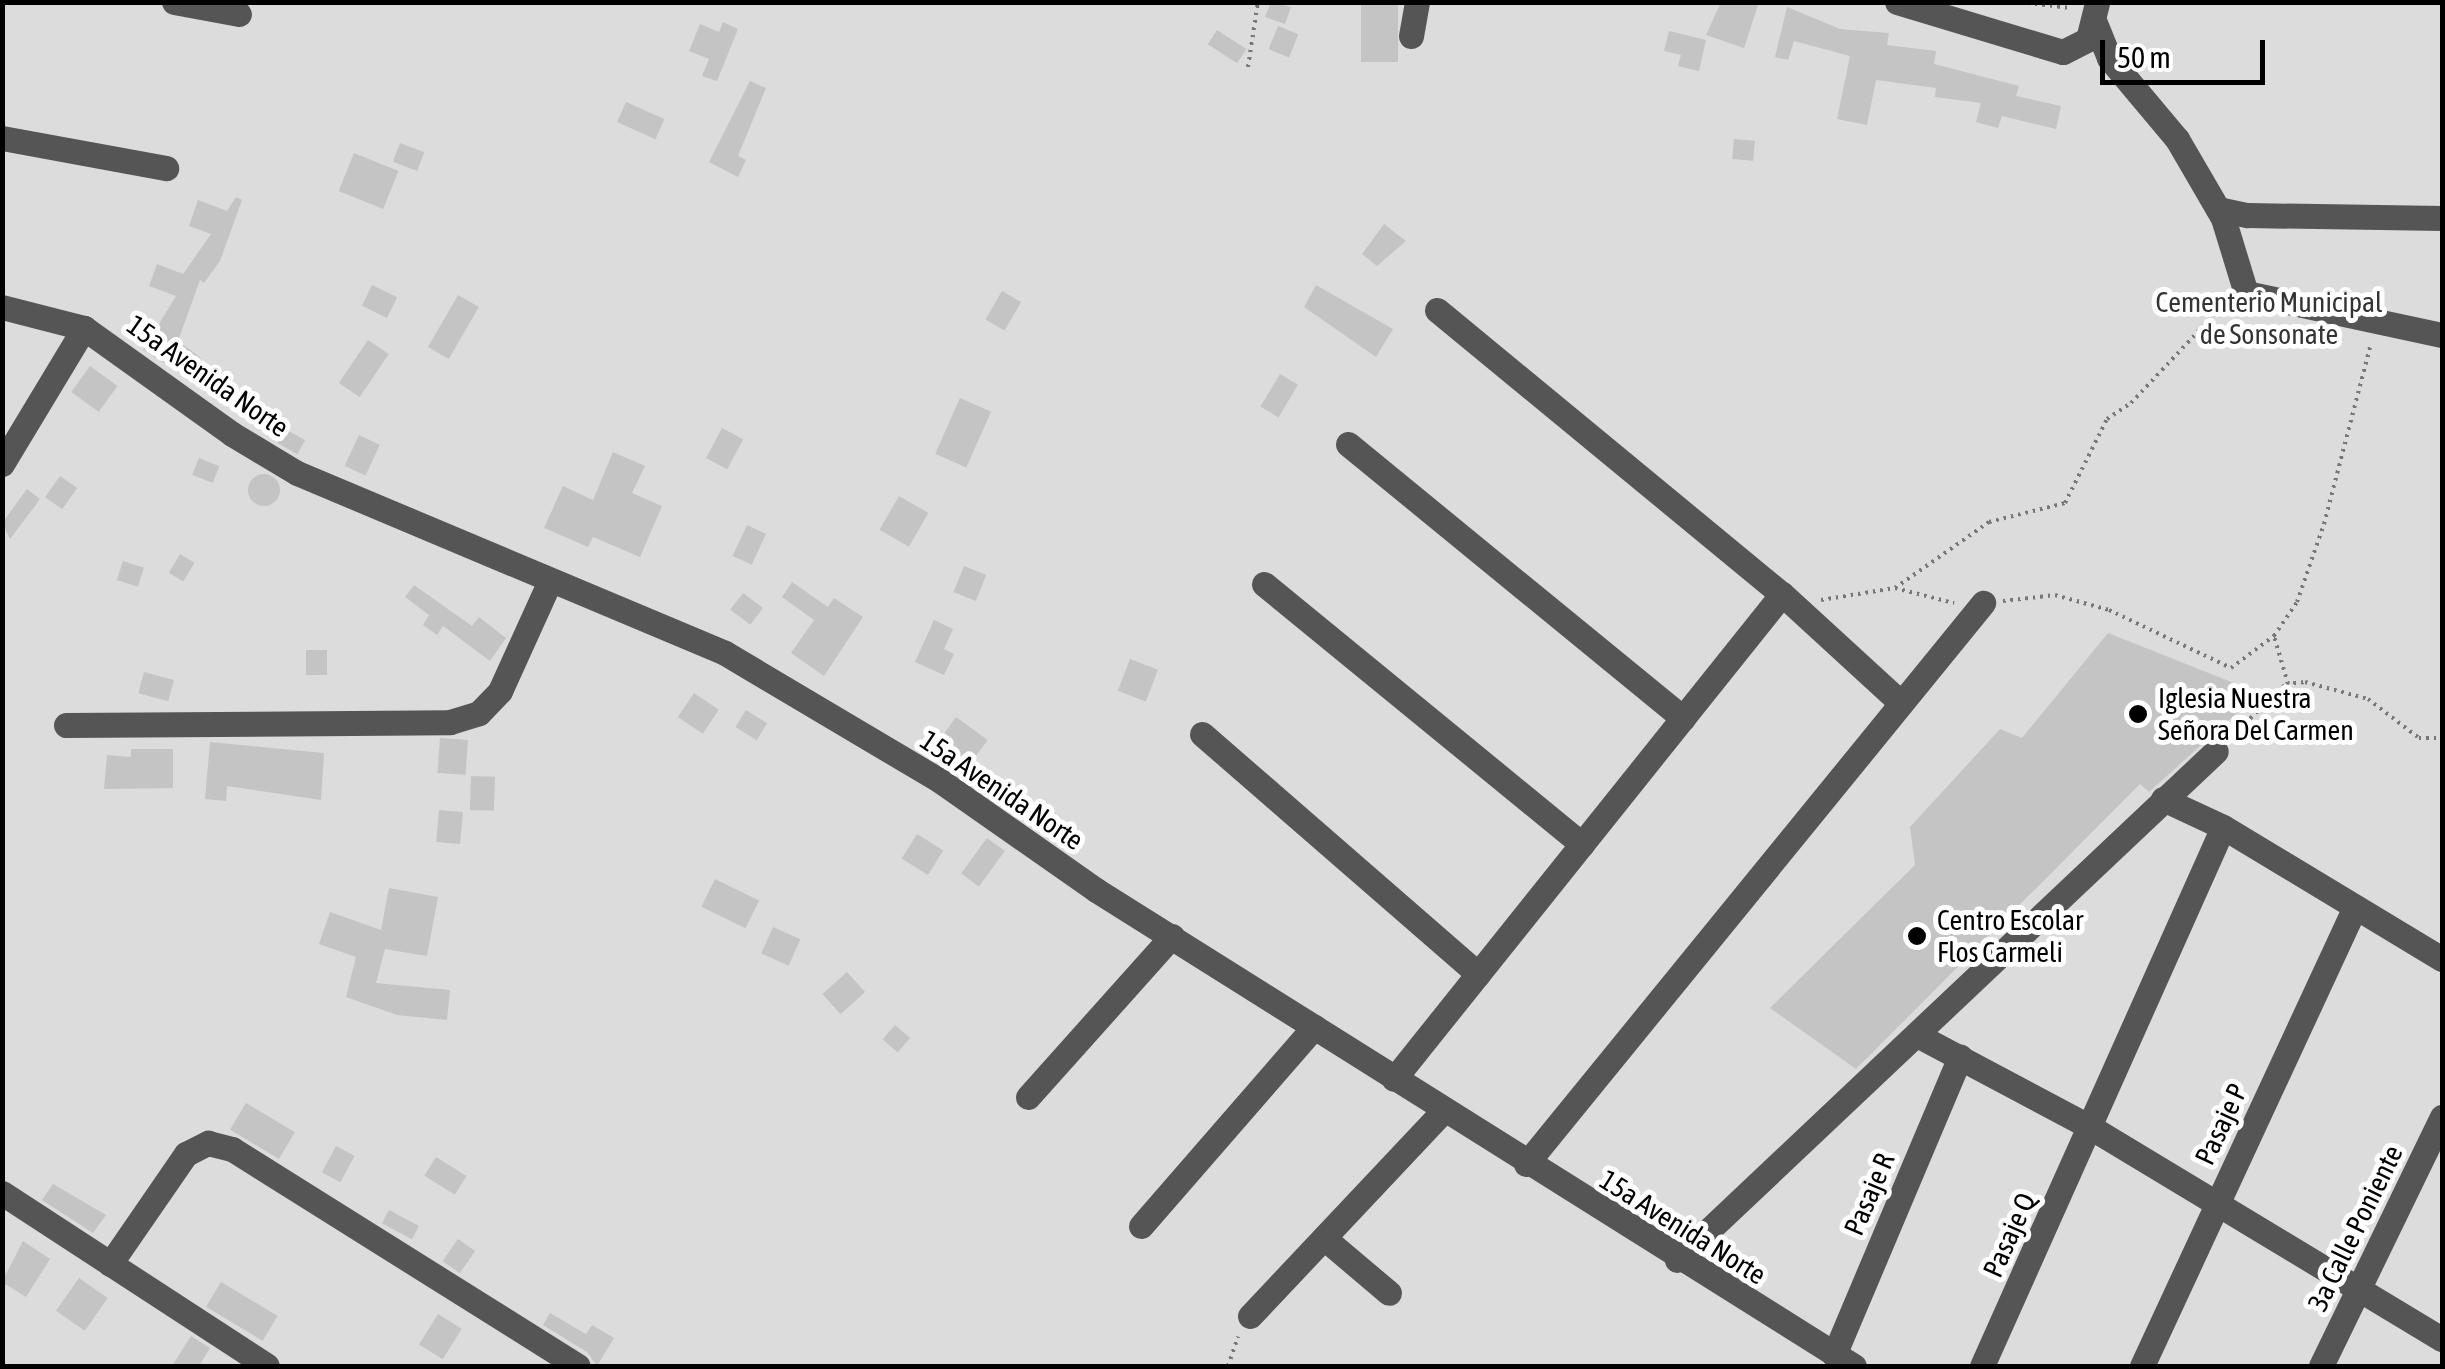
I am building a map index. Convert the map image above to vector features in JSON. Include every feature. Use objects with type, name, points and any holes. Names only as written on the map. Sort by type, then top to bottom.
[{"type":"street","points":[[174,2],[239,14]]},
{"type":"street","points":[[1411,36],[1418,2]]},
{"type":"street","points":[[1897,2],[2063,52],[2088,39],[2096,12]]},
{"type":"street","points":[[2096,12],[2109,58],[2176,139],[2218,209],[2239,287],[2253,299],[2442,335]]},
{"type":"street","points":[[2,138],[166,168]]},
{"type":"street","points":[[2218,209],[2246,215],[2442,218]]},
{"type":"street","points":[[2,308],[84,328],[2,464]]},
{"type":"street","points":[[1437,310],[1790,602],[1902,703]]},
{"type":"street","name":"15a Avenida Norte","points":[[84,328],[232,434],[297,473],[725,653],[939,780],[1526,1164],[1844,1360]]},
{"type":"street","points":[[1348,444],[1683,718]]},
{"type":"street","points":[[66,725],[450,722],[479,714],[500,691],[549,582]]},
{"type":"street","points":[[1264,584],[1582,844]]},
{"type":"street","points":[[1394,1078],[1683,718],[1790,602]]},
{"type":"street","points":[[1526,1164],[1983,603]]},
{"type":"street","points":[[1202,734],[1478,974]]},
{"type":"street","points":[[1677,1260],[2216,751]]},
{"type":"street","points":[[2163,800],[2223,827],[2442,960]]},
{"type":"street","name":"Pasaje Q","points":[[1982,1366],[2223,827]]},
{"type":"street","name":"Pasaje P","points":[[2142,1366],[2355,907]]},
{"type":"street","points":[[1028,1098],[1172,936]]},
{"type":"street","points":[[1141,1226],[1314,1027]]},
{"type":"street","points":[[1917,1035],[2090,1128],[2442,1339]]},
{"type":"street","name":"Pasaje R","points":[[1844,1360],[1960,1057]]},
{"type":"street","points":[[1250,1316],[1444,1110]]},
{"type":"street","name":"3a Calle Poniente","points":[[2321,1366],[2442,1117]]},
{"type":"street","points":[[110,1264],[186,1154],[208,1142],[232,1149],[578,1366]]},
{"type":"street","points":[[2,1193],[267,1366]]},
{"type":"street","points":[[1324,1238],[1389,1293]]},
{"type":"path","points":[[1248,67],[1258,2]]},
{"type":"path","points":[[2020,2],[2096,12]]},
{"type":"path","points":[[1895,588],[1989,522],[2065,502],[2107,419],[2131,403],[2239,287]]},
{"type":"path","points":[[1790,602],[1895,588],[1948,603],[2055,595],[2109,610],[2231,668],[2274,636],[2297,602],[2324,524],[2376,323]]},
{"type":"path","points":[[2274,636],[2288,684]]},
{"type":"path","points":[[2216,751],[2288,684],[2320,684],[2368,699],[2407,732],[2442,738]]},
{"type":"path","points":[[1228,1366],[1250,1316]]},
{"type":"green space","name":"Cementerio Municipal de Sonsonate","points":[[3,3],[2442,3],[2442,1366],[3,1366]]},
{"type":"building","points":[[1271,2],[1291,7],[1285,24],[1265,17]]},
{"type":"building","points":[[1361,2],[1398,2],[1398,62],[1361,62]]},
{"type":"building","points":[[1721,2],[1759,2],[1744,48],[1706,35]]},
{"type":"building","points":[[1787,7],[1840,29],[1889,33],[1887,45],[1936,51],[1934,64],[2019,86],[2016,96],[2061,106],[2056,129],[2002,116],[1998,128],[1976,122],[1981,103],[1935,97],[1936,88],[1876,80],[1867,125],[1837,119],[1850,56],[1794,41],[1788,60],[1775,57]]},
{"type":"building","points":[[723,22],[738,29],[717,81],[702,76],[709,59],[689,51],[700,24],[719,32]]},
{"type":"building","points":[[1278,26],[1298,34],[1289,57],[1269,49]]},
{"type":"building","points":[[1217,30],[1246,49],[1237,63],[1208,44]]},
{"type":"building","points":[[1669,31],[1706,40],[1699,71],[1678,66],[1681,55],[1664,51]]},
{"type":"building","points":[[750,81],[766,88],[738,156],[746,160],[738,177],[709,162]]},
{"type":"building","points":[[626,102],[664,119],[655,139],[617,122]]},
{"type":"building","points":[[1734,139],[1755,141],[1753,161],[1732,159]]},
{"type":"building","points":[[400,143],[424,152],[417,171],[393,162]]},
{"type":"building","points":[[354,153],[399,171],[383,209],[339,191]]},
{"type":"building","points":[[236,197],[242,200],[220,261],[204,283],[200,280],[178,341],[201,358],[187,377],[143,350],[176,296],[149,286],[157,264],[183,274],[211,234],[189,226],[198,200],[227,211]]},
{"type":"building","points":[[1384,224],[1406,241],[1377,266],[1362,254]]},
{"type":"building","points":[[372,285],[397,297],[387,318],[362,306]]},
{"type":"building","points":[[1316,285],[1393,329],[1376,357],[1304,307]]},
{"type":"building","points":[[1002,291],[1021,302],[1005,331],[986,320]]},
{"type":"building","points":[[458,295],[479,307],[449,359],[428,347]]},
{"type":"building","points":[[368,340],[389,354],[360,397],[339,383]]},
{"type":"building","points":[[90,366],[118,386],[99,412],[71,392]]},
{"type":"building","points":[[1280,374],[1298,385],[1278,417],[1260,407]]},
{"type":"building","points":[[960,398],[991,412],[966,468],[935,454]]},
{"type":"building","points":[[722,428],[743,439],[727,469],[706,458]]},
{"type":"building","points":[[285,429],[305,440],[297,454],[277,443]]},
{"type":"building","points":[[359,435],[380,445],[365,476],[345,466]]},
{"type":"building","points":[[613,452],[645,466],[632,493],[662,506],[640,557],[593,537],[588,547],[544,528],[563,486],[593,500]]},
{"type":"building","points":[[199,458],[219,466],[213,483],[192,475]]},
{"type":"building","points":[[264,474],[275,479],[280,490],[275,501],[264,506],[253,501],[248,490],[253,479]]},
{"type":"building","points":[[60,476],[77,488],[62,509],[45,497]]},
{"type":"building","points":[[27,489],[40,499],[10,539],[2,523]]},
{"type":"building","points":[[899,496],[928,513],[909,547],[880,530]]},
{"type":"building","points":[[747,525],[766,534],[752,565],[733,556]]},
{"type":"building","points":[[180,554],[195,563],[183,582],[169,573]]},
{"type":"building","points":[[123,561],[144,568],[138,587],[117,580]]},
{"type":"building","points":[[964,566],[986,575],[976,601],[954,592]]},
{"type":"building","points":[[792,582],[828,607],[834,598],[863,617],[824,676],[791,653],[814,620],[782,597]]},
{"type":"building","points":[[414,585],[472,626],[479,617],[506,638],[490,661],[443,626],[437,635],[423,625],[429,615],[405,597]]},
{"type":"building","points":[[743,593],[763,608],[750,625],[730,610]]},
{"type":"building","points":[[934,620],[953,629],[944,649],[954,654],[944,675],[915,662]]},
{"type":"building","name":"Centro Escolar Flos Carmeli","points":[[2108,633],[2259,693],[2149,792],[2140,784],[1856,1069],[1770,1008],[1915,865],[1910,827],[2000,729],[2022,738]]},
{"type":"building","points":[[306,650],[327,650],[327,675],[306,675]]},
{"type":"building","points":[[1130,659],[1158,670],[1146,701],[1118,691]]},
{"type":"building","points":[[144,672],[174,680],[168,701],[138,693]]},
{"type":"building","points":[[694,693],[719,710],[703,734],[678,717]]},
{"type":"building","points":[[746,710],[767,723],[757,740],[735,727]]},
{"type":"building","points":[[956,717],[988,740],[971,763],[939,740]]},
{"type":"building","points":[[440,738],[468,740],[465,775],[438,773]]},
{"type":"building","points":[[210,742],[324,753],[321,800],[227,786],[226,801],[205,799]]},
{"type":"building","points":[[131,749],[173,749],[173,788],[104,789],[107,755],[131,757]]},
{"type":"building","points":[[471,776],[495,777],[494,811],[470,810]]},
{"type":"building","points":[[439,810],[463,812],[460,844],[436,842]]},
{"type":"building","points":[[917,834],[943,850],[928,875],[902,859]]},
{"type":"building","points":[[987,838],[1005,851],[979,887],[961,874]]},
{"type":"building","points":[[715,879],[759,900],[745,928],[701,907]]},
{"type":"building","points":[[389,888],[438,897],[427,956],[385,949],[376,983],[450,990],[447,1020],[397,1015],[346,997],[356,957],[319,944],[330,912],[381,930]]},
{"type":"building","points":[[773,927],[800,939],[789,966],[761,953]]},
{"type":"building","points":[[847,972],[865,992],[841,1014],[822,994]]},
{"type":"building","points":[[895,1025],[910,1038],[898,1052],[883,1039]]},
{"type":"building","points":[[246,1103],[295,1132],[279,1159],[230,1130]]},
{"type":"building","points":[[336,1146],[355,1156],[340,1182],[322,1172]]},
{"type":"building","points":[[436,1157],[467,1176],[455,1195],[424,1176]]},
{"type":"building","points":[[53,1184],[106,1215],[93,1233],[42,1200]]},
{"type":"building","points":[[389,1210],[419,1226],[412,1239],[382,1223]]},
{"type":"building","points":[[458,1239],[475,1251],[460,1273],[443,1261]]},
{"type":"building","points":[[23,1241],[50,1259],[26,1297],[2,1282]]},
{"type":"building","points":[[79,1278],[108,1298],[85,1331],[56,1311]]},
{"type":"building","points":[[221,1282],[278,1316],[263,1341],[206,1307]]},
{"type":"building","points":[[550,1313],[586,1334],[592,1325],[614,1338],[597,1366],[587,1352],[543,1325]]},
{"type":"building","points":[[438,1314],[462,1329],[443,1359],[419,1345]]},
{"type":"building","points":[[191,1336],[210,1348],[199,1366],[172,1366]]},
{"type":"place","name":"Iglesia Nuestra Señora Del Carmen","points":[[2138,714]]},
{"type":"place","name":"Centro Escolar Flos Carmeli","points":[[1917,936]]}]
